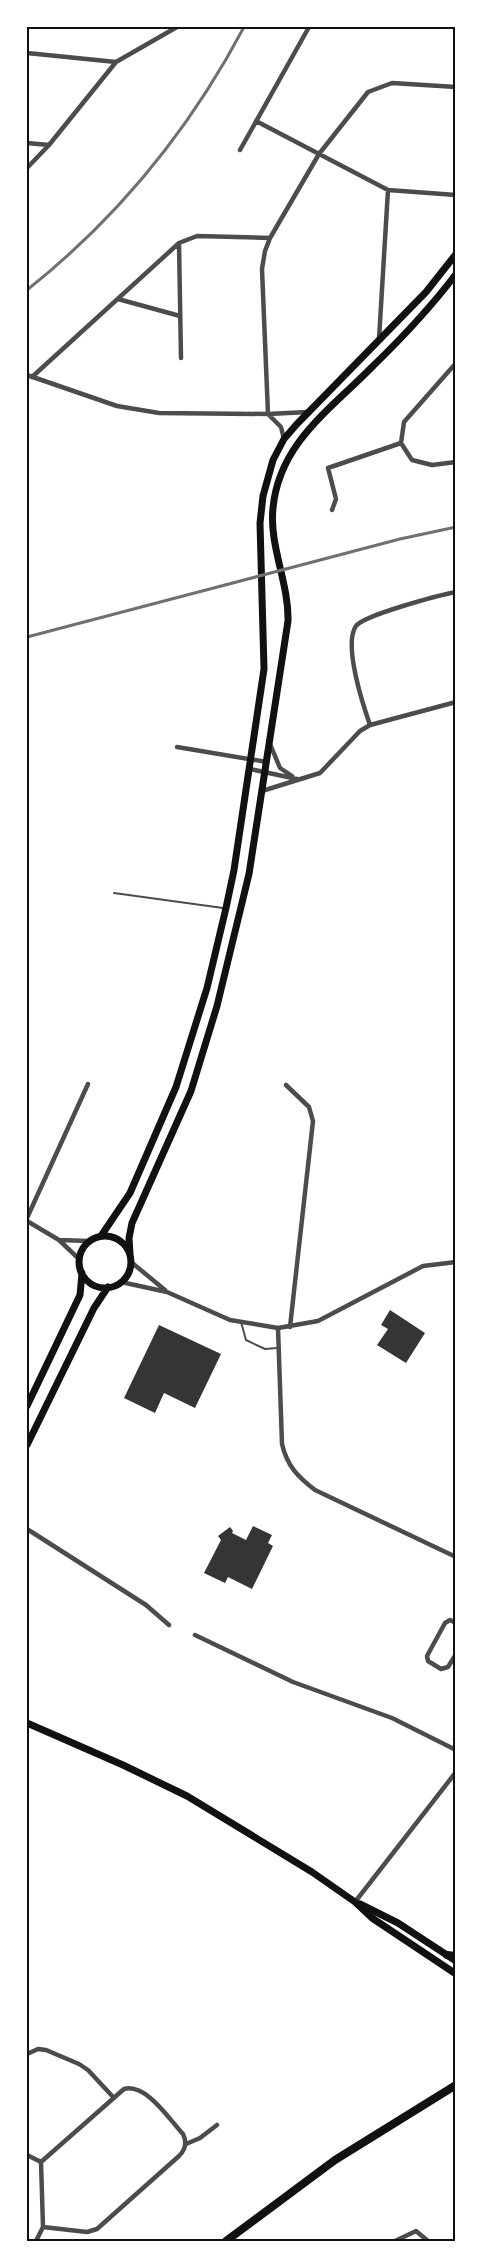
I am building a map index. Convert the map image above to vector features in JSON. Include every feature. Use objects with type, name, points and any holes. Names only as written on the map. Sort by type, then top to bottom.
[{"type":"main road","points":[[101,1236],[130,1193],[176,1087],[207,988],[226,908],[250,769],[264,657],[261,506],[268,472],[284,439],[426,292],[456,254]]},
{"type":"main road","points":[[27,1445],[102,1294],[108,1287],[121,1282],[129,1270],[132,1222],[190,1091],[217,1006],[249,874],[288,621],[287,594],[273,527],[273,507],[280,476],[291,451],[306,431],[437,299],[456,274]]},
{"type":"main road","points":[[27,1406],[80,1295],[82,1274],[79,1259],[84,1246],[101,1236],[116,1238],[126,1248],[130,1258]]},
{"type":"main road","points":[[82,1274],[93,1285],[108,1287]]},
{"type":"main road","points":[[27,1723],[187,1796],[312,1872],[355,1902],[372,1918],[456,1974]]},
{"type":"main road","points":[[355,1902],[388,1917],[456,1961]]},
{"type":"main road","points":[[447,1955],[456,1956]]},
{"type":"main road","points":[[226,2241],[335,2160],[456,2085]]},
{"type":"street","points":[[27,168],[49,145],[116,62],[177,27]]},
{"type":"street","points":[[240,150],[309,27]]},
{"type":"street","points":[[27,53],[116,62]]},
{"type":"street","points":[[284,439],[281,427],[268,414],[262,269],[270,238],[319,154],[368,92],[393,83],[456,87]]},
{"type":"street","points":[[256,121],[388,190],[456,195]]},
{"type":"street","points":[[27,143],[49,145]]},
{"type":"street","points":[[379,339],[388,190]]},
{"type":"street","points":[[29,376],[179,243],[197,236],[270,238]]},
{"type":"street","points":[[179,243],[181,358]]},
{"type":"street","points":[[118,299],[180,316]]},
{"type":"street","points":[[456,363],[404,422],[401,443],[412,460],[432,465],[456,462]]},
{"type":"street","points":[[29,376],[117,406],[159,413],[309,412]]},
{"type":"street","points":[[332,510],[336,499],[327,468],[401,443]]},
{"type":"street","points":[[370,725],[356,681],[352,640],[356,627],[364,620],[456,592]]},
{"type":"street","points":[[262,791],[320,772],[360,731],[370,725],[456,702]]},
{"type":"street","points":[[269,743],[280,768],[300,779]]},
{"type":"street","points":[[177,747],[267,762]]},
{"type":"street","points":[[250,769],[300,779]]},
{"type":"street","points":[[79,1259],[60,1240],[27,1220],[88,1084]]},
{"type":"street","points":[[286,1085],[309,1107],[313,1121],[290,1327]]},
{"type":"street","points":[[60,1240],[89,1241]]},
{"type":"street","points":[[130,1258],[167,1292]]},
{"type":"street","points":[[121,1282],[167,1292],[230,1320],[278,1328],[318,1321],[423,1266],[456,1262]]},
{"type":"street","points":[[278,1328],[282,1444],[285,1458],[296,1475],[315,1490],[456,1557]]},
{"type":"street","points":[[27,1529],[146,1605],[169,1625]]},
{"type":"street","points":[[456,1623],[450,1620],[445,1623],[427,1656],[428,1661],[441,1669],[448,1667],[456,1654]]},
{"type":"street","points":[[195,1635],[293,1682],[392,1718],[456,1750]]},
{"type":"street","points":[[355,1902],[456,1772]]},
{"type":"street","points":[[27,2054],[38,2049],[46,2050],[79,2064],[88,2070],[114,2098]]},
{"type":"street","points":[[41,2162],[128,2087],[144,2092],[183,2134],[186,2144]]},
{"type":"street","points":[[43,2227],[87,2232],[97,2229],[179,2156],[186,2144],[200,2138],[217,2125]]},
{"type":"street","points":[[27,2155],[41,2162]]},
{"type":"street","points":[[36,2241],[43,2227],[41,2162]]},
{"type":"street","points":[[395,2241],[416,2231],[428,2241]]},
{"type":"lane","points":[[114,892],[226,908]]},
{"type":"lane","points":[[241,1322],[246,1340],[265,1349],[279,1347]]},
{"type":"building","points":[[390,1310],[425,1333],[406,1363],[377,1345],[388,1329],[381,1325]]},
{"type":"building","points":[[159,1325],[221,1354],[195,1408],[164,1393],[155,1413],[124,1398]]},
{"type":"building","points":[[253,1526],[272,1535],[268,1543],[273,1546],[252,1589],[228,1577],[225,1583],[204,1573],[221,1540],[218,1536],[230,1527],[232,1533],[246,1540]]},
{"type":"railway","points":[[27,290],[92,233],[149,170],[200,102],[244,27]]},
{"type":"railway","points":[[27,637],[400,539],[456,527]]}]
